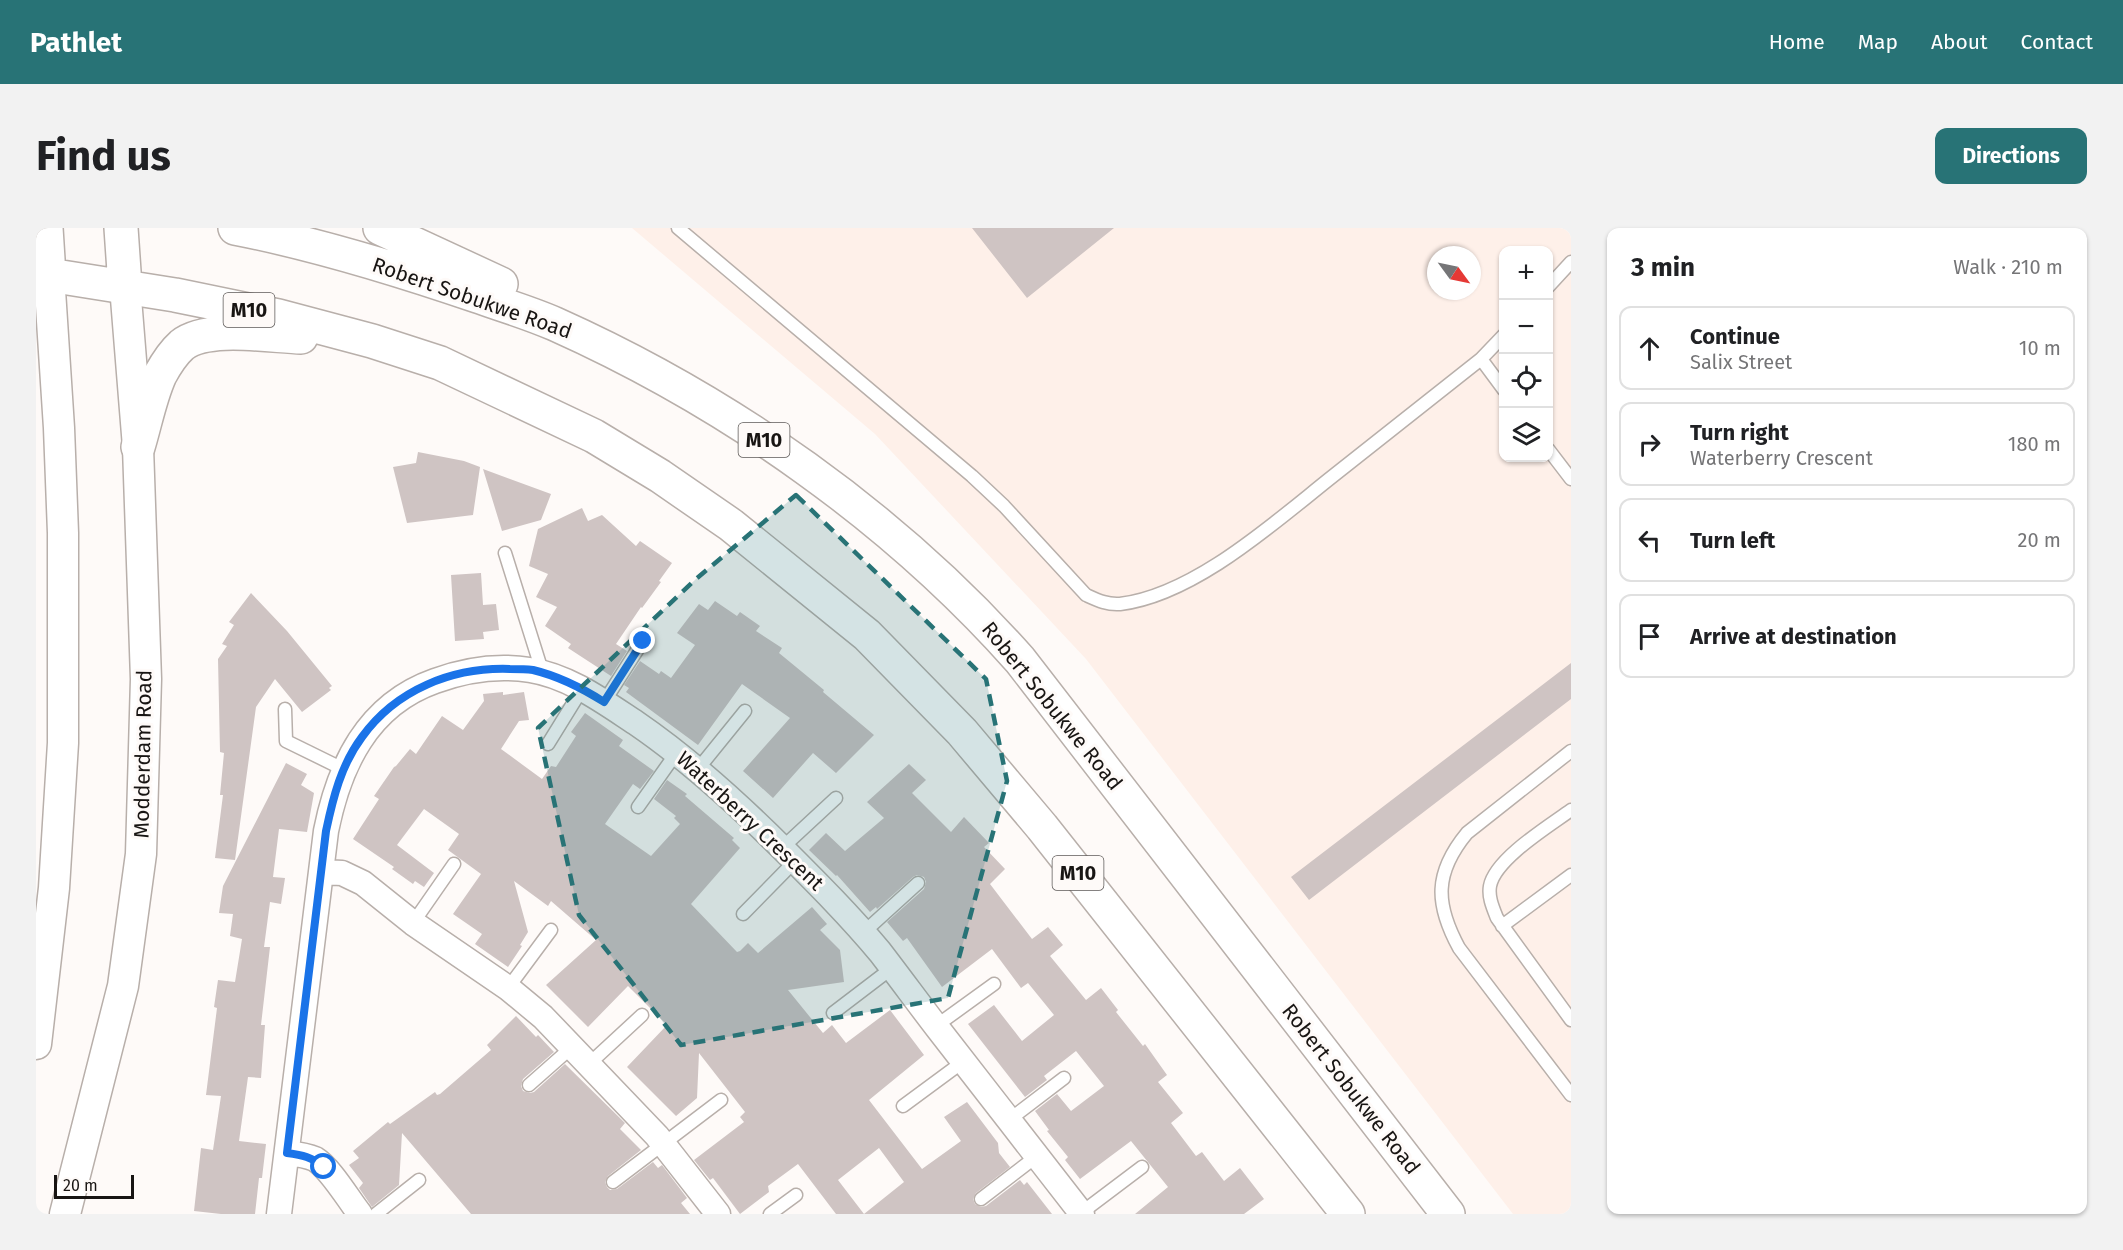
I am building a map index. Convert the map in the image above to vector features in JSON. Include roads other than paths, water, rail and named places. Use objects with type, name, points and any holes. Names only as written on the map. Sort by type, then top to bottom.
[{"type":"main road","points":[[46,228],[49,275]]},
{"type":"main road","points":[[122,228],[125,286]]},
{"type":"main road","name":"Robert Sobukwe Road","points":[[234,228],[392,268],[552,322],[617,354],[736,421],[862,511],[955,591],[988,624],[1055,704],[1448,1214]]},
{"type":"main road","points":[[380,228],[500,284],[525,300],[552,322]]},
{"type":"main road","name":"M10","points":[[49,275],[125,286],[278,316],[372,341],[440,363],[594,436],[660,476],[731,525],[867,635],[962,732],[1042,826],[1348,1214]]},
{"type":"main road","points":[[138,447],[159,378],[169,360],[183,344],[203,336],[226,334],[372,341]]},
{"type":"street","points":[[36,1044],[54,888],[63,743],[63,533],[49,275]]},
{"type":"street","name":"Modderdam Road","points":[[65,1214],[123,986],[141,854],[146,679],[138,447],[125,286]]},
{"type":"street","name":"Waterberry Crescent","points":[[279,1214],[326,831],[343,769],[360,739],[376,720],[408,695],[428,683],[458,672],[492,668],[531,670],[582,689],[677,752],[727,794],[824,889],[863,933],[1081,1214]]},
{"type":"street","points":[[322,872],[342,873],[363,883],[412,923],[508,988],[543,1017],[664,1144],[718,1214]]},
{"type":"street","points":[[287,1153],[305,1156],[324,1167],[360,1214]]},
{"type":"lane","points":[[678,228],[972,476],[1004,506],[1086,595],[1102,603],[1118,604],[1138,600],[1183,584],[1207,570],[1282,516],[1480,359],[1499,339]]},
{"type":"lane","points":[[1553,282],[1571,262]]},
{"type":"lane","points":[[1480,359],[1499,385]]},
{"type":"lane","points":[[1553,456],[1571,479]]},
{"type":"lane","points":[[505,554],[543,674]]},
{"type":"lane","points":[[604,702],[643,641]]},
{"type":"lane","points":[[548,744],[582,689]]},
{"type":"lane","points":[[285,709],[286,741],[343,769]]},
{"type":"lane","points":[[698,769],[745,711]]},
{"type":"lane","points":[[1571,751],[1467,833],[1454,849],[1447,864],[1442,883],[1441,903],[1446,925],[1459,948],[1571,1095]]},
{"type":"lane","points":[[638,807],[677,752]]},
{"type":"lane","points":[[743,914],[788,854],[836,798]]},
{"type":"lane","points":[[1571,810],[1507,859],[1495,873],[1490,887],[1491,903],[1497,918],[1571,1020]]},
{"type":"lane","points":[[412,923],[454,864]]},
{"type":"lane","points":[[1503,926],[1571,875]]},
{"type":"lane","points":[[863,933],[918,883]]},
{"type":"lane","points":[[508,988],[551,930]]},
{"type":"lane","points":[[833,1013],[892,968]]},
{"type":"lane","points":[[936,1026],[994,984]]},
{"type":"lane","points":[[529,1085],[580,1056],[642,1015]]},
{"type":"lane","points":[[903,1106],[964,1061]]},
{"type":"lane","points":[[1009,1120],[1064,1078]]},
{"type":"lane","points":[[613,1182],[720,1100]]},
{"type":"lane","points":[[981,1199],[1037,1156]]},
{"type":"lane","points":[[1081,1214],[1142,1167]]},
{"type":"lane","points":[[376,1214],[418,1180]]},
{"type":"lane","points":[[770,1214],[796,1195]]}]
